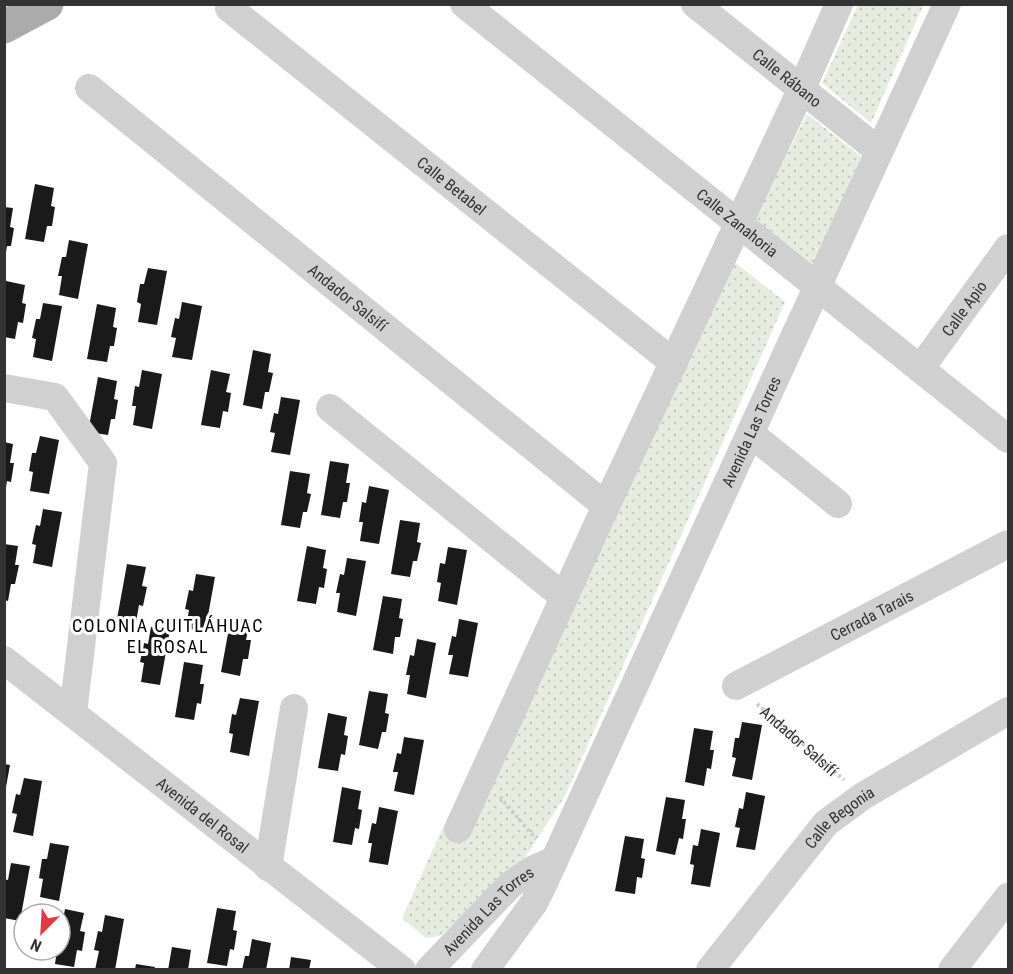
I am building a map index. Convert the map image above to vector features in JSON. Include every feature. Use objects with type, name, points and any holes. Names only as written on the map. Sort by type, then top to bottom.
[{"type":"main road","points":[[4,27],[47,4]]},
{"type":"street","name":"Calle Zanahoria","points":[[464,4],[1008,440]]},
{"type":"street","name":"Calle Rábano","points":[[695,4],[879,151]]},
{"type":"street","points":[[458,829],[839,4]]},
{"type":"street","name":"Avenida Las Torres","points":[[485,969],[534,903],[947,4]]},
{"type":"street","name":"Calle Betabel","points":[[229,8],[674,363]]},
{"type":"street","name":"Andador Salsifí","points":[[89,87],[606,506]]},
{"type":"street","name":"Calle Apio","points":[[920,369],[1008,248]]},
{"type":"street","points":[[4,388],[55,397],[103,463],[73,713]]},
{"type":"street","points":[[330,408],[564,597]]},
{"type":"street","points":[[751,434],[838,504]]},
{"type":"street","name":"Cerrada Tarais","points":[[736,686],[1008,544]]},
{"type":"street","name":"Avenida del Rosal","points":[[4,660],[402,969]]},
{"type":"street","points":[[268,867],[294,708]]},
{"type":"street","name":"Calle Begonia","points":[[710,969],[826,823],[863,796],[1008,711]]},
{"type":"street","name":"Avenida Las Torres","points":[[429,969],[510,885],[532,870],[554,860]]},
{"type":"street","points":[[952,969],[1008,897]]},
{"type":"path","name":"Andador Salsifí","points":[[736,686],[863,796]]},
{"type":"path","points":[[482,776],[554,860]]},
{"type":"shaded area","points":[[858,5],[923,6],[871,123],[822,83]]},
{"type":"shaded area","points":[[807,114],[862,157],[813,269],[754,220]]},
{"type":"shaded area","points":[[733,261],[785,302],[565,796],[515,873],[440,936],[426,938],[402,918],[443,827],[468,835]]},
{"type":"building","points":[[35,184],[54,188],[51,206],[55,207],[52,226],[47,226],[44,242],[25,239]]},
{"type":"building","points":[[4,207],[13,208],[10,227],[14,228],[11,246],[7,246],[6,252]]},
{"type":"building","points":[[69,240],[88,244],[78,299],[59,295],[62,276],[58,276],[62,257],[66,257]]},
{"type":"building","points":[[148,268],[167,271],[157,325],[138,322],[141,304],[137,302],[140,284],[144,284]]},
{"type":"building","points":[[6,281],[25,285],[22,303],[26,304],[23,323],[18,322],[15,339],[4,337]]},
{"type":"building","points":[[182,302],[202,306],[192,360],[172,357],[176,338],[171,337],[175,318],[179,319]]},
{"type":"building","points":[[43,303],[62,306],[52,361],[33,357],[36,339],[32,338],[36,319],[40,319]]},
{"type":"building","points":[[97,304],[116,308],[113,327],[117,328],[114,346],[110,346],[107,362],[87,359]]},
{"type":"building","points":[[253,350],[271,354],[268,372],[273,373],[269,392],[265,392],[262,409],[243,405]]},
{"type":"building","points":[[142,370],[162,374],[152,429],[133,425],[136,406],[132,406],[135,386],[139,387]]},
{"type":"building","points":[[211,370],[230,374],[226,392],[231,393],[228,412],[223,411],[220,428],[201,425]]},
{"type":"building","points":[[98,377],[117,381],[114,399],[118,400],[115,419],[111,419],[108,435],[88,432]]},
{"type":"building","points":[[281,397],[300,400],[290,455],[271,452],[275,433],[270,432],[274,413],[278,414]]},
{"type":"building","points":[[40,436],[59,440],[49,494],[30,491],[33,472],[29,471],[32,453],[36,453]]},
{"type":"building","points":[[4,442],[13,444],[10,463],[14,463],[11,482],[7,481],[6,487]]},
{"type":"building","points":[[330,461],[349,464],[346,483],[350,483],[347,502],[343,502],[340,518],[321,515]]},
{"type":"building","points":[[290,471],[310,474],[307,493],[311,494],[307,512],[303,512],[300,528],[281,525]]},
{"type":"building","points":[[369,486],[389,490],[379,544],[360,541],[363,522],[359,522],[362,502],[366,503]]},
{"type":"building","points":[[43,509],[62,512],[52,567],[33,563],[36,545],[32,544],[36,525],[40,526]]},
{"type":"building","points":[[400,520],[420,523],[417,542],[421,543],[417,561],[413,561],[410,577],[391,574]]},
{"type":"building","points":[[4,544],[18,546],[15,565],[19,565],[15,584],[11,584],[8,601],[4,600]]},
{"type":"building","points":[[307,546],[326,550],[323,568],[327,569],[324,588],[319,587],[316,604],[297,601]]},
{"type":"building","points":[[448,547],[467,550],[457,605],[438,601],[441,583],[437,582],[440,563],[445,564]]},
{"type":"building","points":[[347,558],[366,561],[356,616],[337,612],[340,593],[336,593],[340,574],[344,575]]},
{"type":"building","points":[[127,564],[146,567],[142,586],[147,587],[143,606],[139,605],[136,622],[117,619]]},
{"type":"building","points":[[196,574],[215,577],[205,632],[186,628],[189,610],[185,609],[189,590],[193,591]]},
{"type":"building","points":[[383,596],[402,599],[399,618],[403,619],[400,637],[395,637],[393,654],[373,650]]},
{"type":"building","points":[[231,617],[250,621],[246,640],[251,640],[248,659],[243,659],[240,676],[221,672]]},
{"type":"building","points":[[459,619],[478,623],[468,677],[449,674],[453,655],[448,655],[452,636],[456,637]]},
{"type":"building","points":[[151,627],[170,630],[160,685],[141,682],[144,663],[140,662],[144,643],[148,644]]},
{"type":"building","points":[[417,639],[436,643],[426,698],[407,694],[410,675],[406,675],[410,655],[414,656]]},
{"type":"building","points":[[184,662],[203,665],[200,684],[204,684],[201,704],[197,703],[194,720],[175,717]]},
{"type":"building","points":[[369,691],[388,694],[385,713],[389,714],[386,732],[382,732],[378,749],[359,745]]},
{"type":"building","points":[[240,698],[259,701],[249,756],[230,752],[233,734],[229,733],[232,714],[236,715]]},
{"type":"building","points":[[328,713],[347,717],[344,735],[348,736],[345,755],[341,754],[338,771],[318,768]]},
{"type":"building","points":[[742,722],[762,725],[752,780],[732,776],[736,758],[732,757],[735,738],[739,738]]},
{"type":"building","points":[[694,728],[713,731],[710,750],[714,750],[711,769],[707,768],[704,786],[685,782]]},
{"type":"building","points":[[404,737],[424,740],[414,795],[394,791],[398,772],[393,772],[397,753],[401,754]]},
{"type":"building","points":[[4,764],[10,765],[6,787],[4,787]]},
{"type":"building","points":[[24,778],[42,781],[33,836],[13,832],[17,814],[12,813],[16,794],[20,795]]},
{"type":"building","points":[[342,787],[361,791],[358,809],[362,810],[359,829],[355,828],[352,845],[333,842]]},
{"type":"building","points":[[746,792],[765,796],[755,850],[736,847],[740,828],[735,827],[739,808],[743,809]]},
{"type":"building","points":[[666,797],[685,800],[682,819],[686,819],[683,839],[679,838],[675,855],[656,851]]},
{"type":"building","points":[[379,807],[398,811],[388,865],[369,862],[372,843],[368,843],[372,823],[376,824]]},
{"type":"building","points":[[701,829],[720,833],[710,887],[691,884],[694,865],[690,864],[693,845],[698,846]]},
{"type":"building","points":[[625,836],[644,839],[641,858],[645,859],[642,878],[637,877],[635,894],[615,891]]},
{"type":"building","points":[[50,843],[69,846],[59,901],[40,897],[43,879],[39,878],[42,859],[47,859]]},
{"type":"building","points":[[11,863],[30,866],[23,902],[12,902],[12,920],[4,918],[4,879],[8,880]]},
{"type":"building","points":[[217,908],[236,911],[233,930],[237,931],[234,950],[230,949],[227,966],[207,963]]},
{"type":"building","points":[[72,910],[84,913],[80,931],[85,932],[82,951],[77,950],[74,967],[55,964],[55,962],[72,962]]},
{"type":"building","points":[[105,915],[124,919],[115,970],[95,970],[99,951],[94,950],[98,931],[102,932]]},
{"type":"building","points":[[252,939],[271,943],[266,970],[242,970],[245,956],[249,956]]},
{"type":"building","points":[[172,947],[191,950],[188,970],[168,970]]},
{"type":"building","points":[[291,957],[311,960],[309,970],[289,970]]},
{"type":"building","points":[[136,964],[155,967],[154,970],[135,970]]},
{"type":"district","name":"COLONIA CUITLÁHUAC EL ROSAL","points":[[168,636]]}]
